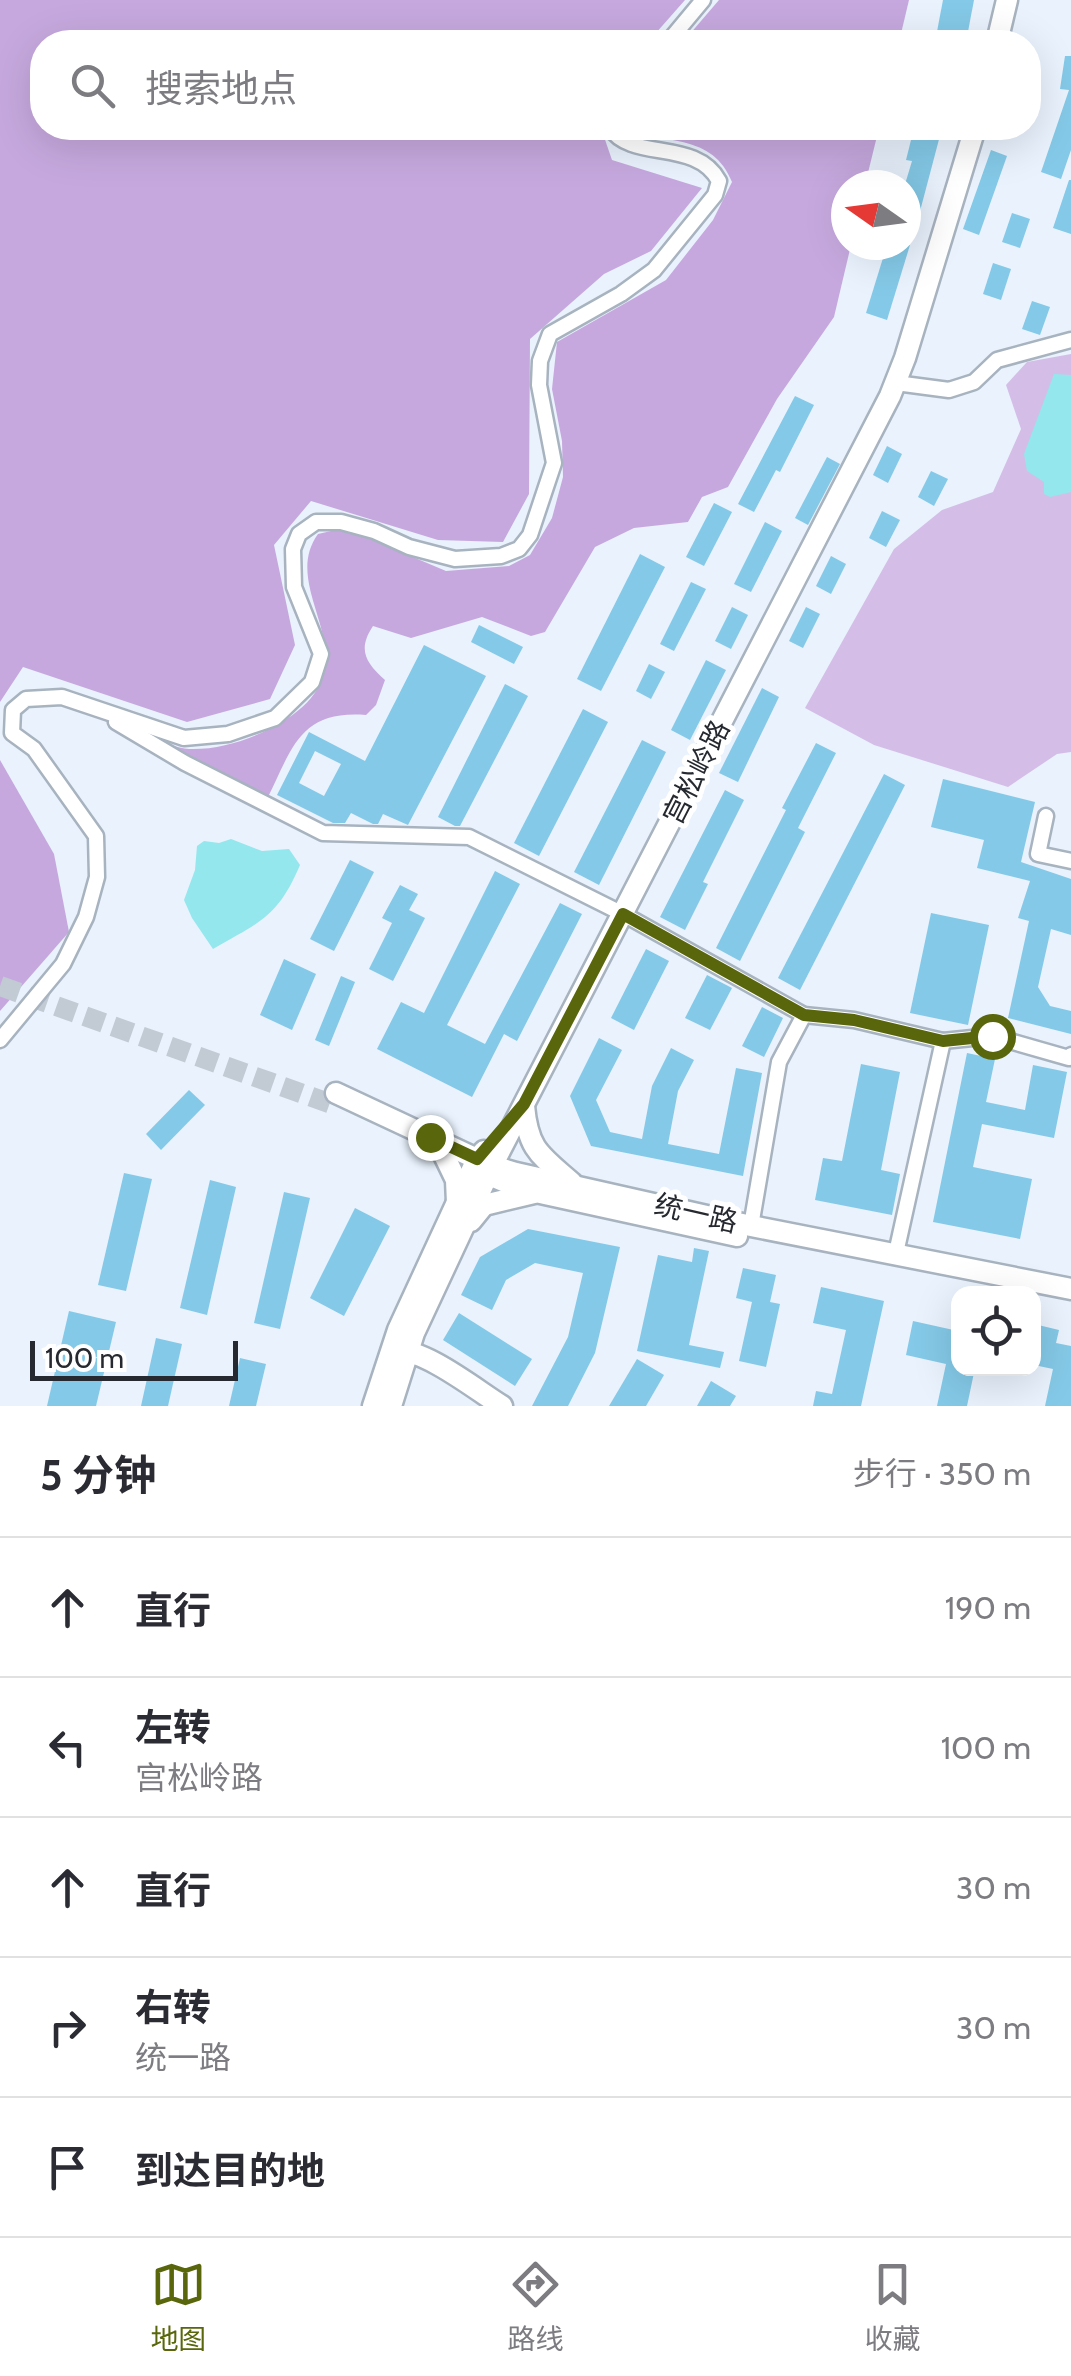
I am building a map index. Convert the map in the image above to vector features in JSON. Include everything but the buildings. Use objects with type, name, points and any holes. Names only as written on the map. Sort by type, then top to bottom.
[{"type":"main road","points":[[1000,30],[1006,0]]},
{"type":"main road","name":"宫松岭路","points":[[390,1406],[398,1351],[461,1234],[482,1167],[524,1104],[896,382],[971,140]]},
{"type":"main road","name":"统一路","points":[[991,1286],[631,1216],[535,1192],[482,1167],[337,1100],[443,1154],[482,1167],[751,1226],[1071,1289]]},
{"type":"main road","points":[[524,1104],[527,1137],[542,1157],[576,1186]]},
{"type":"main road","points":[[443,1154],[456,1180],[457,1206]]},
{"type":"main road","points":[[373,1406],[457,1206],[482,1167]]},
{"type":"main road","points":[[461,1234],[484,1205],[535,1192]]},
{"type":"main road","name":"统一路","points":[[1041,1296],[1071,1302]]},
{"type":"main road","points":[[398,1351],[502,1406]]},
{"type":"street","points":[[678,30],[703,0]]},
{"type":"street","points":[[0,1040],[63,964],[86,917],[97,877],[96,836],[34,750],[12,734],[13,710],[26,698],[62,698],[184,738],[228,734],[275,718],[312,682],[321,654],[294,587],[292,549],[299,534],[316,522],[341,522],[456,559],[501,556],[518,550],[530,535],[554,463],[539,385],[540,361],[550,334],[621,294],[654,270],[715,195],[719,181],[701,160],[622,140]]},
{"type":"street","points":[[896,382],[949,390],[974,382],[997,360],[1071,340]]},
{"type":"street","points":[[62,698],[116,722],[185,763],[323,833],[468,837],[623,914],[804,1015],[854,1020],[943,1041],[992,1036],[1070,1057]]},
{"type":"street","points":[[1046,816],[1038,854],[1071,861]]},
{"type":"street","points":[[751,1226],[780,1062],[804,1015]]},
{"type":"street","points":[[896,1253],[943,1041]]},
{"type":"shaded area","points":[[0,0],[685,0],[659,30],[30,30],[30,140],[605,140],[612,160],[702,188],[651,251],[604,274],[530,339],[529,494],[503,542],[438,540],[311,501],[274,545],[295,645],[270,699],[187,722],[23,667],[0,702]]},
{"type":"shaded area","points":[[719,0],[909,0],[902,30],[693,30]]},
{"type":"shaded area","points":[[672,140],[876,140],[869,170],[831,170],[831,260],[847,260],[834,317],[777,399],[728,487],[702,497],[688,522],[634,528],[595,547],[545,632],[531,636],[482,617],[411,638],[373,626],[365,642],[366,656],[385,680],[376,705],[366,715],[344,715],[313,725],[293,747],[268,797],[151,739],[189,749],[220,746],[262,733],[305,705],[322,681],[326,656],[309,581],[308,557],[318,534],[344,528],[446,571],[509,566],[530,555],[552,518],[563,477],[562,441],[552,389],[557,342],[666,280],[713,220],[732,182],[724,166],[700,148]]},
{"type":"shaded area","points":[[1071,354],[1071,752],[1057,754],[1008,787],[874,745],[805,708],[894,549],[942,510],[993,492],[1021,429],[1006,385],[1027,362]]},
{"type":"shaded area","points":[[0,760],[54,854],[69,932],[0,1011]]},
{"type":"water","points":[[1054,374],[1071,375],[1071,492],[1050,497],[1044,494],[1044,482],[1027,471],[1024,454]]},
{"type":"water","points":[[231,839],[262,851],[289,849],[300,865],[284,896],[266,916],[213,949],[184,900],[195,870],[197,846],[204,841],[219,843]]},
{"type":"tunnel","points":[[0,986],[337,1106]]},
{"type":"route","points":[[430,1137],[477,1159],[524,1104],[623,914],[804,1015],[854,1020],[943,1041],[992,1036]]}]
